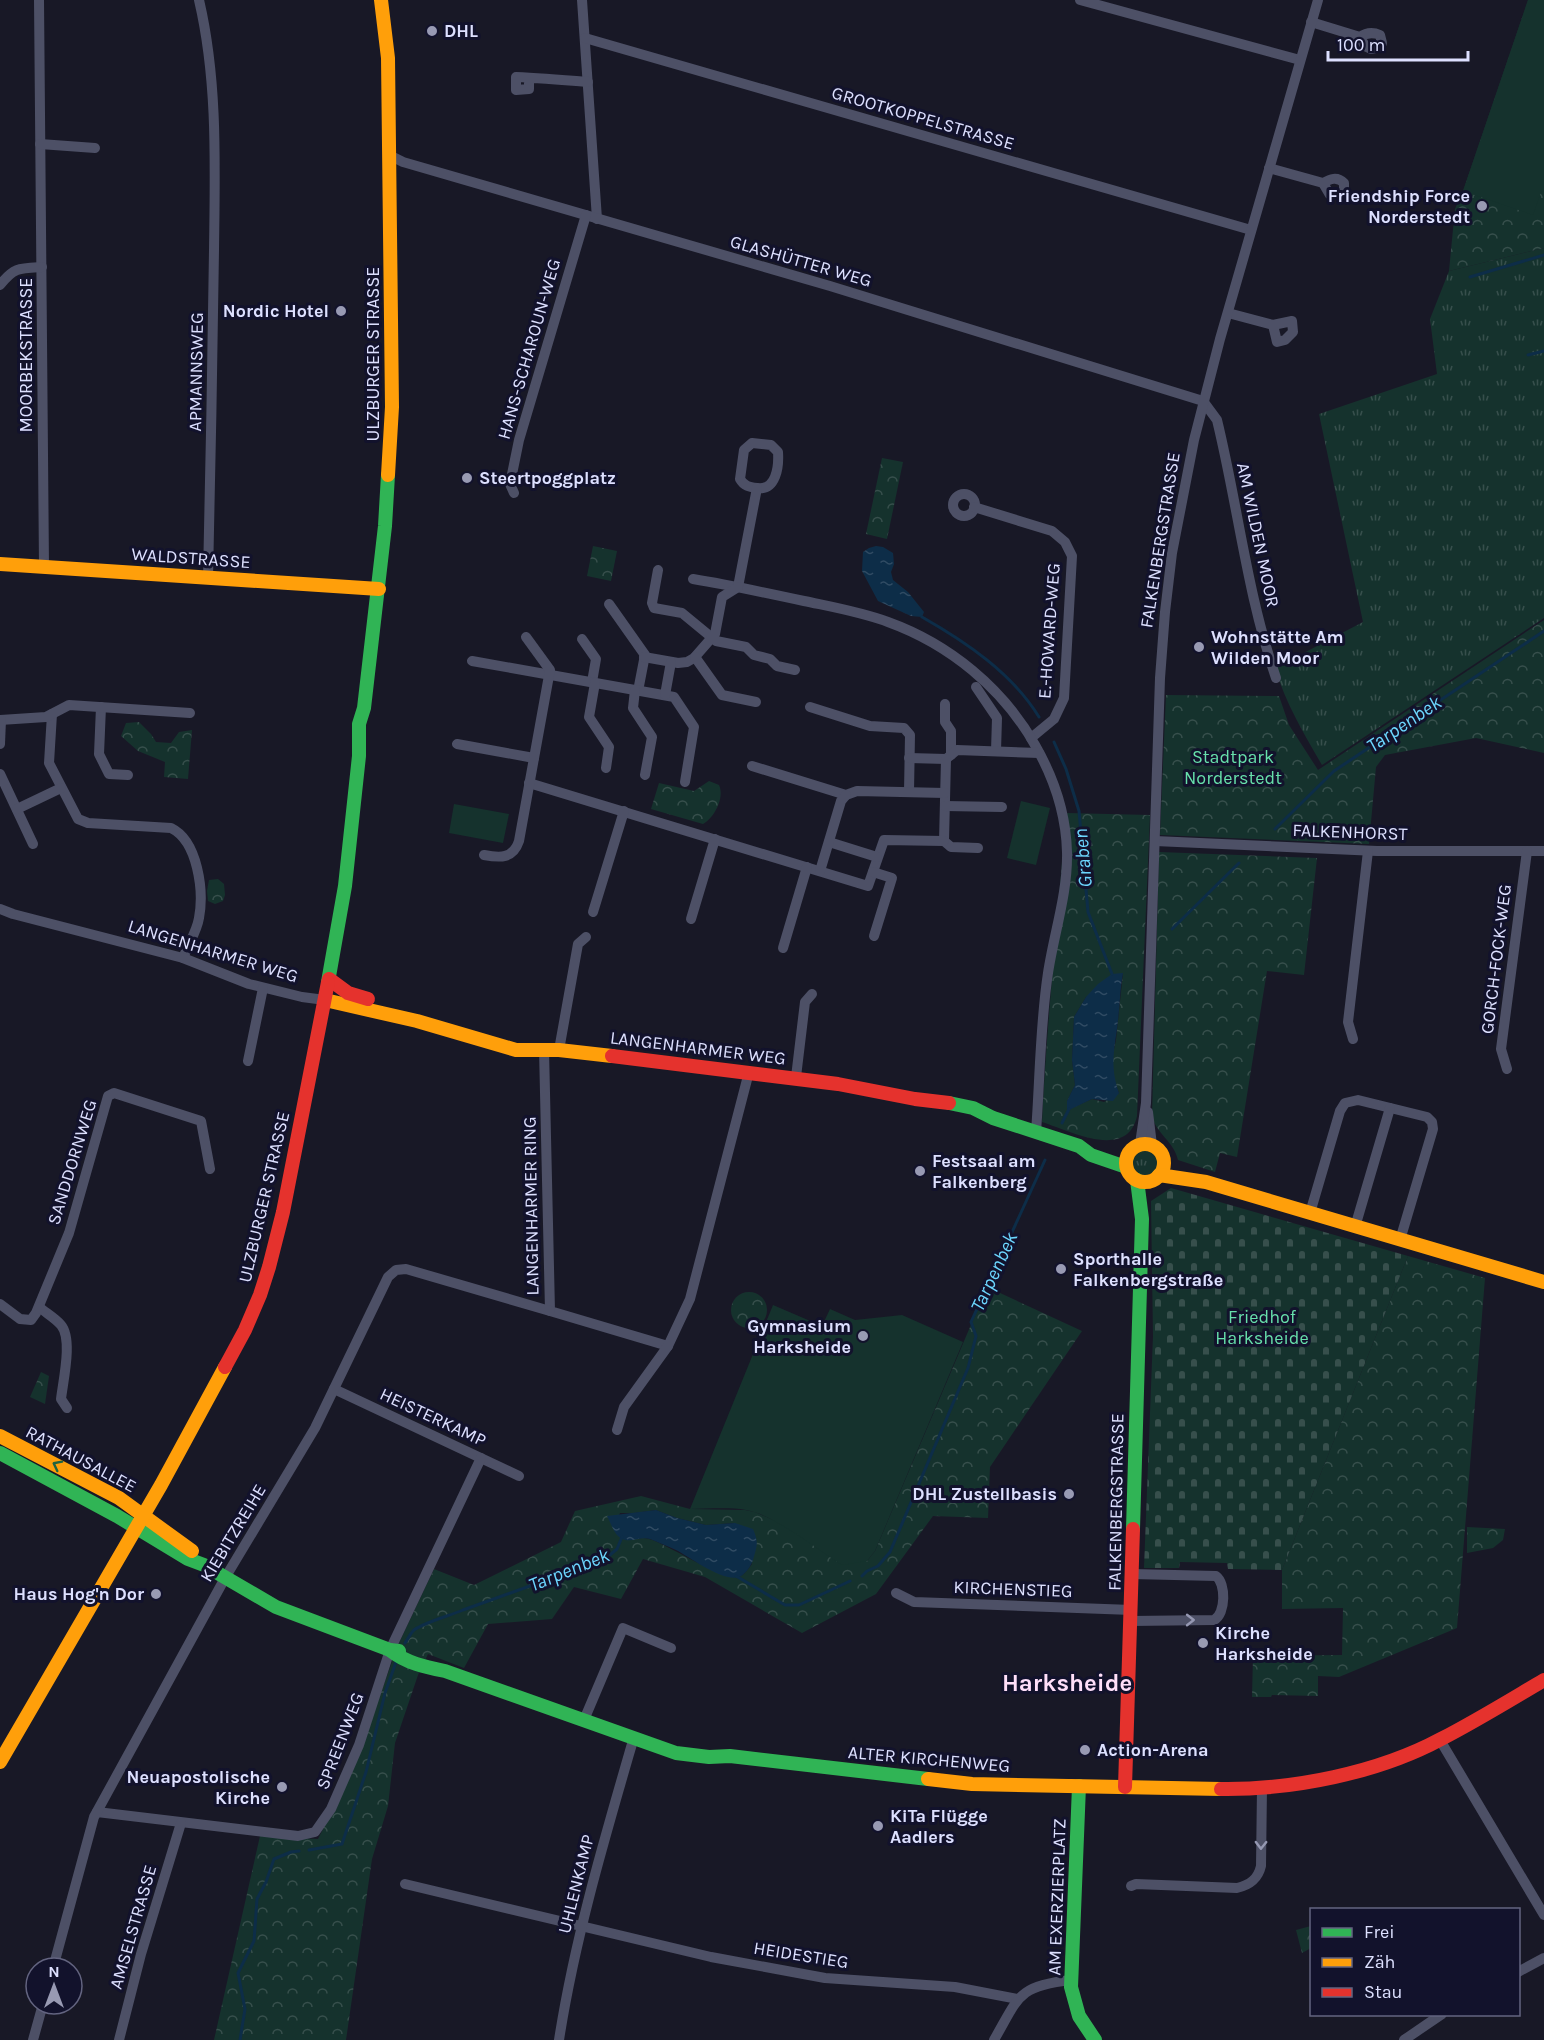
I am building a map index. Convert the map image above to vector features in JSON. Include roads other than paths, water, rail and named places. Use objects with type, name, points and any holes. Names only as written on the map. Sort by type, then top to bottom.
[{"type":"main road","name":"ULZBURGER STRASSE","points":[[0,1762],[144,1515],[245,1330],[260,1295],[283,1212],[345,886],[359,756],[365,741],[364,708],[386,519],[392,407],[388,58],[381,0]]},
{"type":"main road","name":"WALDSTRASSE","points":[[0,564],[379,589]]},
{"type":"main road","name":"LANGENHARMER WEG","points":[[328,980],[348,993],[398,1008],[417,1021]]},
{"type":"main road","name":"LANGENHARMER WEG","points":[[325,1000],[417,1021],[516,1050],[535,1052],[544,1049],[559,1050],[796,1077],[915,1099],[972,1116],[993,1118],[1079,1146],[1140,1147]]},
{"type":"main road","name":"LANGENHARMER WEG","points":[[1079,1146],[1091,1155],[1126,1167]]},
{"type":"main road","points":[[1206,1182],[1148,1179],[1129,1173],[1126,1159],[1140,1147],[1159,1150],[1164,1161],[1206,1182],[1544,1282]]},
{"type":"main road","points":[[1148,1179],[1164,1161]]},
{"type":"main road","name":"FALKENBERGSTRASSE","points":[[1125,1787],[1139,1296],[1142,1219],[1148,1179]]},
{"type":"main road","name":"RATHAUSALLEE","points":[[0,1436],[119,1498],[144,1515]]},
{"type":"main road","name":"RATHAUSALLEE","points":[[0,1453],[136,1528]]},
{"type":"main road","name":"ALTER KIRCHENWEG","points":[[144,1515],[194,1552],[204,1565]]},
{"type":"main road","name":"ALTER KIRCHENWEG","points":[[136,1528],[188,1559],[204,1565],[258,1599],[291,1614],[390,1650],[429,1661],[445,1671],[640,1739],[661,1750],[719,1758],[730,1756],[972,1784],[1241,1789],[1311,1782],[1352,1773],[1401,1757],[1440,1740],[1544,1680]]},
{"type":"main road","name":"AM EXERZIERPLATZ","points":[[1079,1786],[1071,1980],[1074,2002],[1079,2016],[1095,2040]]},
{"type":"street","name":"MOORBEKSTRASSE","points":[[39,0],[44,567]]},
{"type":"street","name":"APMANNSWEG","points":[[199,0],[205,26],[210,74],[214,166],[208,578]]},
{"type":"street","points":[[582,0],[588,82],[592,217]]},
{"type":"street","points":[[1080,0],[1300,60]]},
{"type":"street","name":"FALKENBERGSTRASSE","points":[[1140,1147],[1146,1102],[1160,678],[1165,612],[1182,495],[1203,401],[1318,0]]},
{"type":"street","points":[[1311,22],[1360,37]]},
{"type":"street","name":"GROOTKOPPELSTRASSE","points":[[585,38],[1251,230]]},
{"type":"street","points":[[529,78],[588,82]]},
{"type":"street","points":[[40,144],[94,148]]},
{"type":"street","name":"GLASHÜTTER WEG","points":[[389,155],[403,162],[830,286],[1203,401]]},
{"type":"street","points":[[1269,168],[1323,183]]},
{"type":"street","name":"HANS-SCHAROUN-WEG","points":[[514,493],[510,484],[519,440],[592,217]]},
{"type":"street","points":[[0,285],[9,274],[17,269],[42,267]]},
{"type":"street","points":[[1228,313],[1274,325]]},
{"type":"street","name":"AM WILDEN MOOR","points":[[1203,401],[1217,420],[1254,602],[1276,678]]},
{"type":"street","points":[[754,442],[773,447],[778,455],[772,483],[765,489],[757,488],[745,485],[740,477],[744,450],[754,442]]},
{"type":"street","points":[[644,657],[685,662],[695,657],[712,638],[716,632],[722,598],[738,586],[757,488]]},
{"type":"street","name":"E.-HOWARD-WEG","points":[[974,507],[1052,531],[1065,542],[1072,556],[1064,698],[1054,719],[1031,738]]},
{"type":"street","points":[[658,570],[652,604],[654,607],[682,613],[717,642],[746,647],[754,655],[770,658],[777,666],[795,670]]},
{"type":"street","points":[[693,579],[738,586],[871,617],[920,636],[950,653],[977,675],[1002,699],[1031,738],[1054,784],[1066,833],[1067,859],[1064,892],[1046,987],[1036,1132]]},
{"type":"street","points":[[609,604],[644,657],[632,707],[652,736],[645,775]]},
{"type":"street","points":[[484,855],[504,857],[516,848],[519,841],[550,670],[526,637]]},
{"type":"street","points":[[582,639],[596,659],[589,717],[609,746],[606,768]]},
{"type":"street","points":[[695,657],[722,696],[756,702]]},
{"type":"street","points":[[472,661],[674,698],[694,727],[685,782]]},
{"type":"street","points":[[665,695],[671,662]]},
{"type":"street","points":[[976,687],[997,718],[996,752]]},
{"type":"street","points":[[944,841],[945,793],[951,731],[945,722],[945,704]]},
{"type":"street","points":[[0,744],[0,720],[39,718],[68,706],[190,713]]},
{"type":"street","points":[[101,707],[99,754],[109,774],[128,775]]},
{"type":"street","points":[[810,707],[870,726],[903,727],[910,735],[909,792]]},
{"type":"street","points":[[52,714],[49,761],[75,816],[81,821],[171,828],[179,833],[189,845],[200,885],[199,920],[183,958]]},
{"type":"street","points":[[457,744],[534,758]]},
{"type":"street","points":[[909,758],[948,757],[957,750],[1039,753]]},
{"type":"street","points":[[752,766],[846,795]]},
{"type":"street","points":[[0,774],[33,844]]},
{"type":"street","points":[[530,783],[868,886],[884,840],[944,841],[951,847],[978,848]]},
{"type":"street","points":[[17,809],[61,788]]},
{"type":"street","points":[[820,871],[841,801],[846,795],[857,791],[945,793]]},
{"type":"street","points":[[945,806],[1002,807]]},
{"type":"street","points":[[593,912],[624,812]]},
{"type":"street","points":[[690,919],[715,839]]},
{"type":"street","name":"FALKENHORST","points":[[1155,841],[1368,850],[1544,851]]},
{"type":"street","points":[[829,842],[877,857]]},
{"type":"street","points":[[1353,1039],[1348,1022],[1368,850]]},
{"type":"street","name":"GORCH-FOCK-WEG","points":[[1508,1069],[1501,1049],[1527,851]]},
{"type":"street","points":[[783,948],[807,867]]},
{"type":"street","points":[[873,872],[892,878],[874,936]]},
{"type":"street","name":"LANGENHARMER WEG","points":[[0,909],[183,958],[263,988],[325,1000]]},
{"type":"street","points":[[559,1050],[578,944],[586,937]]},
{"type":"street","points":[[248,1061],[263,988]]},
{"type":"street","name":"LANGENHARMER WEG","points":[[796,1077],[805,1002],[813,994]]},
{"type":"street","name":"LANGENHARMER RING","points":[[544,1049],[550,1311],[668,1346]]},
{"type":"street","points":[[617,1430],[621,1414],[629,1399],[668,1346],[685,1312],[697,1278],[749,1072]]},
{"type":"street","name":"SANDDORNWEG","points":[[39,1307],[69,1233],[108,1096],[114,1093],[201,1121],[210,1169]]},
{"type":"street","points":[[1310,1213],[1342,1106],[1348,1101],[1356,1100],[1428,1118],[1433,1126],[1400,1240]]},
{"type":"street","points":[[1355,1227],[1390,1108]]},
{"type":"street","name":"KIEBITZREIHE","points":[[56,1956],[93,1821],[225,1578],[315,1428],[387,1278],[398,1270],[406,1269],[550,1311]]},
{"type":"street","points":[[0,1304],[20,1319],[26,1320],[31,1320],[39,1307],[62,1325],[67,1348],[61,1399],[67,1408]]},
{"type":"street","name":"HEISTERKAMP","points":[[334,1389],[519,1476]]},
{"type":"street","name":"SPREENWEG","points":[[98,1812],[298,1836],[315,1832],[331,1809],[359,1745],[390,1650],[481,1458]]},
{"type":"street","name":"KIRCHENSTIEG","points":[[896,1593],[914,1602],[1214,1620],[1222,1611],[1222,1583],[1216,1576],[1132,1574]]},
{"type":"street","points":[[584,1720],[623,1628],[671,1648]]},
{"type":"street","name":"UHLENKAMP","points":[[559,2040],[581,1927],[605,1836],[640,1739]]},
{"type":"street","points":[[1440,1740],[1544,1916]]},
{"type":"street","points":[[1131,1886],[1136,1884],[1237,1888],[1251,1883],[1258,1875],[1261,1866],[1262,1787]]},
{"type":"street","name":"AMSELSTRASSE","points":[[119,2040],[141,1954],[181,1823]]},
{"type":"street","name":"HEIDESTIEG","points":[[405,1884],[711,1957],[825,1978],[955,1987],[1018,1999]]},
{"type":"street","points":[[1520,1971],[1544,1958]]},
{"type":"street","points":[[994,2040],[1025,1991],[1071,1980]]},
{"type":"street","points":[[33,2040],[40,2016]]},
{"type":"street","points":[[1404,2040],[1439,2016]]},
{"type":"water","points":[[876,546],[893,553],[894,564],[891,572],[893,580],[908,592],[924,612],[922,617],[911,616],[878,601],[862,571],[863,552]]},
{"type":"water","points":[[1123,973],[1114,1056],[1114,1073],[1119,1093],[1113,1101],[1092,1099],[1067,1111],[1067,1101],[1075,1085],[1072,1060],[1074,1017],[1086,997],[1098,984],[1112,974]]},
{"type":"water","points":[[656,1510],[706,1525],[735,1523],[753,1529],[757,1544],[753,1560],[739,1577],[724,1576],[650,1539],[622,1539],[615,1532],[607,1516]]},
{"type":"waterway","points":[[1470,277],[1544,255]]},
{"type":"waterway","points":[[1528,355],[1544,351]]},
{"type":"waterway","name":"Graben","points":[[922,617],[987,660],[1016,686],[1039,717]]},
{"type":"waterway","name":"Tarpenbek","points":[[1275,829],[1334,771],[1544,631]]},
{"type":"waterway","name":"Graben","points":[[1054,742],[1066,769],[1079,811],[1088,912],[1112,974]]},
{"type":"waterway","name":"Tarpenbek","points":[[1172,929],[1239,863]]},
{"type":"waterway","name":"Tarpenbek","points":[[1062,1123],[1069,1109]]},
{"type":"waterway","name":"Tarpenbek","points":[[862,1576],[878,1566],[890,1552],[968,1368],[976,1336],[971,1322],[1045,1160]]},
{"type":"waterway","name":"Tarpenbek","points":[[405,1643],[416,1628],[605,1559],[617,1549],[622,1537]]},
{"type":"waterway","name":"Tarpenbek","points":[[736,1576],[785,1605],[799,1605],[850,1581]]},
{"type":"waterway","name":"Tarpenbek","points":[[309,1850],[342,1844],[366,1772],[385,1693],[396,1662]]},
{"type":"waterway","name":"Tarpenbek","points":[[240,2040],[245,2009],[238,1973],[254,1941],[257,1899],[274,1859],[299,1851]]},
{"type":"place","name":"DHL","points":[[432,31]]},
{"type":"place","name":"Friendship Force Norderstedt","points":[[1482,206]]},
{"type":"place","name":"Nordic Hotel","points":[[341,311]]},
{"type":"place","name":"Steertpoggplatz","points":[[467,478]]},
{"type":"place","name":"Wohnstätte Am Wilden Moor","points":[[1199,647]]},
{"type":"place","name":"Festsaal am Falkenberg","points":[[920,1171]]},
{"type":"place","name":"Sporthalle Falkenbergstraße","points":[[1061,1269]]},
{"type":"place","name":"Gymnasium Harksheide","points":[[863,1336]]},
{"type":"place","name":"DHL Zustellbasis","points":[[1069,1494]]},
{"type":"place","name":"Haus Hog'n Dor","points":[[156,1594]]},
{"type":"place","name":"Kirche Harksheide","points":[[1203,1643]]},
{"type":"place","name":"Action-Arena","points":[[1085,1750]]},
{"type":"place","name":"Neuapostolische Kirche","points":[[282,1787]]},
{"type":"place","name":"KiTa Flügge Aadlers","points":[[878,1826]]},
{"type":"district","name":"Harksheide","points":[[1067,1683]]},
{"type":"park label","name":"Stadtpark Norderstedt","points":[[1233,768]]},
{"type":"park label","name":"Friedhof Harksheide","points":[[1262,1327]]}]
